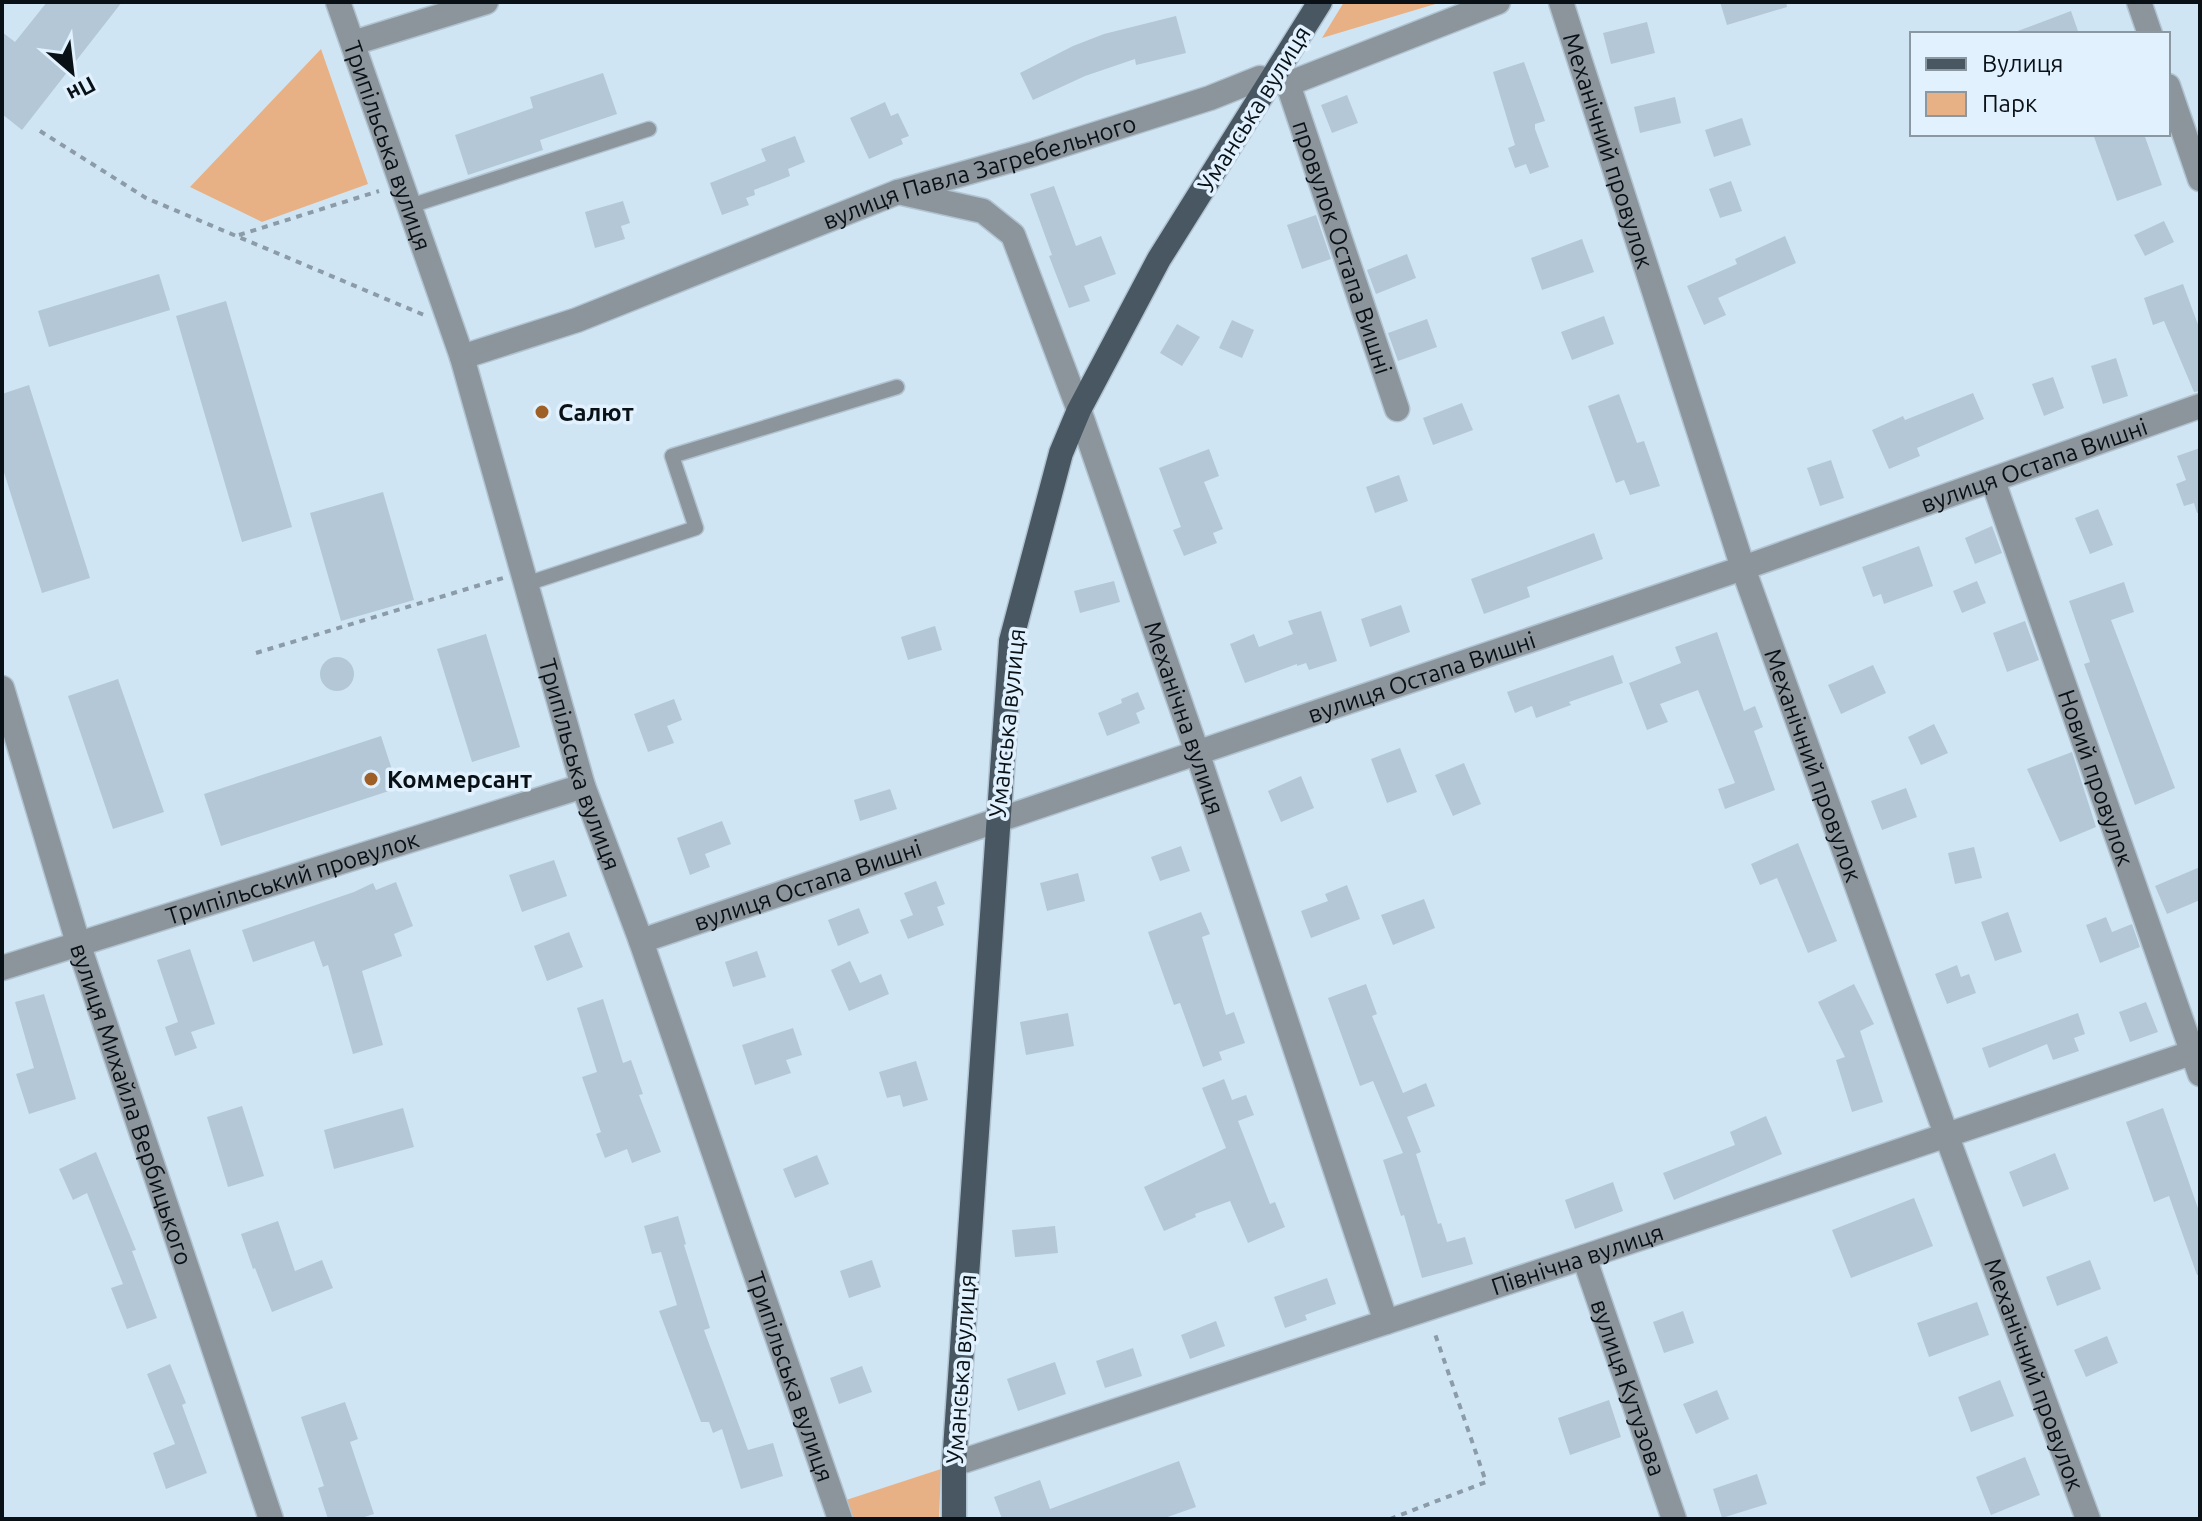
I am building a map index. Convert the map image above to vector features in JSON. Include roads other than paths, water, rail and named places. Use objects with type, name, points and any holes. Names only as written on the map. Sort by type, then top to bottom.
[{"type":"main road","name":"Уманська вулиця","points":[[954,1519],[954,1464],[1011,641],[1061,453],[1079,410],[1159,259],[1280,82],[1320,2]]},
{"type":"street","name":"Трипільська вулиця","points":[[338,2],[462,357],[516,580],[583,786],[641,941],[840,1519]]},
{"type":"street","points":[[353,43],[486,2]]},
{"type":"street","name":"вулиця Павла Загребельного","points":[[462,357],[577,320],[898,192],[1077,140],[1210,98],[1260,78],[1280,82],[1498,2]]},
{"type":"street","name":"Механічний провулок","points":[[1561,2],[1743,568],[2088,1519]]},
{"type":"street","points":[[2139,2],[2149,32]]},
{"type":"street","name":"провулок Остапа Вишні","points":[[1280,82],[1397,409]]},
{"type":"street","points":[[2170,92],[2200,179]]},
{"type":"street","name":"Механічна вулиця","points":[[898,192],[983,211],[1013,235],[1079,410],[1197,752],[1386,1322]]},
{"type":"street","name":"вулиця Остапа Вишні","points":[[641,941],[1743,568],[2200,406]]},
{"type":"street","name":"Новий провулок","points":[[1993,481],[2197,1059]]},
{"type":"street","name":"вулиця Михайла Вербицького","points":[[2,688],[78,943],[271,1519]]},
{"type":"street","name":"Трипільський провулок","points":[[2,968],[583,786]]},
{"type":"street","name":"Північна вулиця","points":[[954,1464],[1584,1257],[1946,1134],[2197,1059]]},
{"type":"street","name":"вулиця Кутузова","points":[[1584,1257],[1674,1519]]},
{"type":"lane","points":[[406,195],[649,129]]},
{"type":"lane","points":[[516,580],[696,528],[672,456],[897,387]]},
{"type":"place","name":"Салют","points":[[542,412]]},
{"type":"place","name":"Коммерсант","points":[[371,779]]}]
